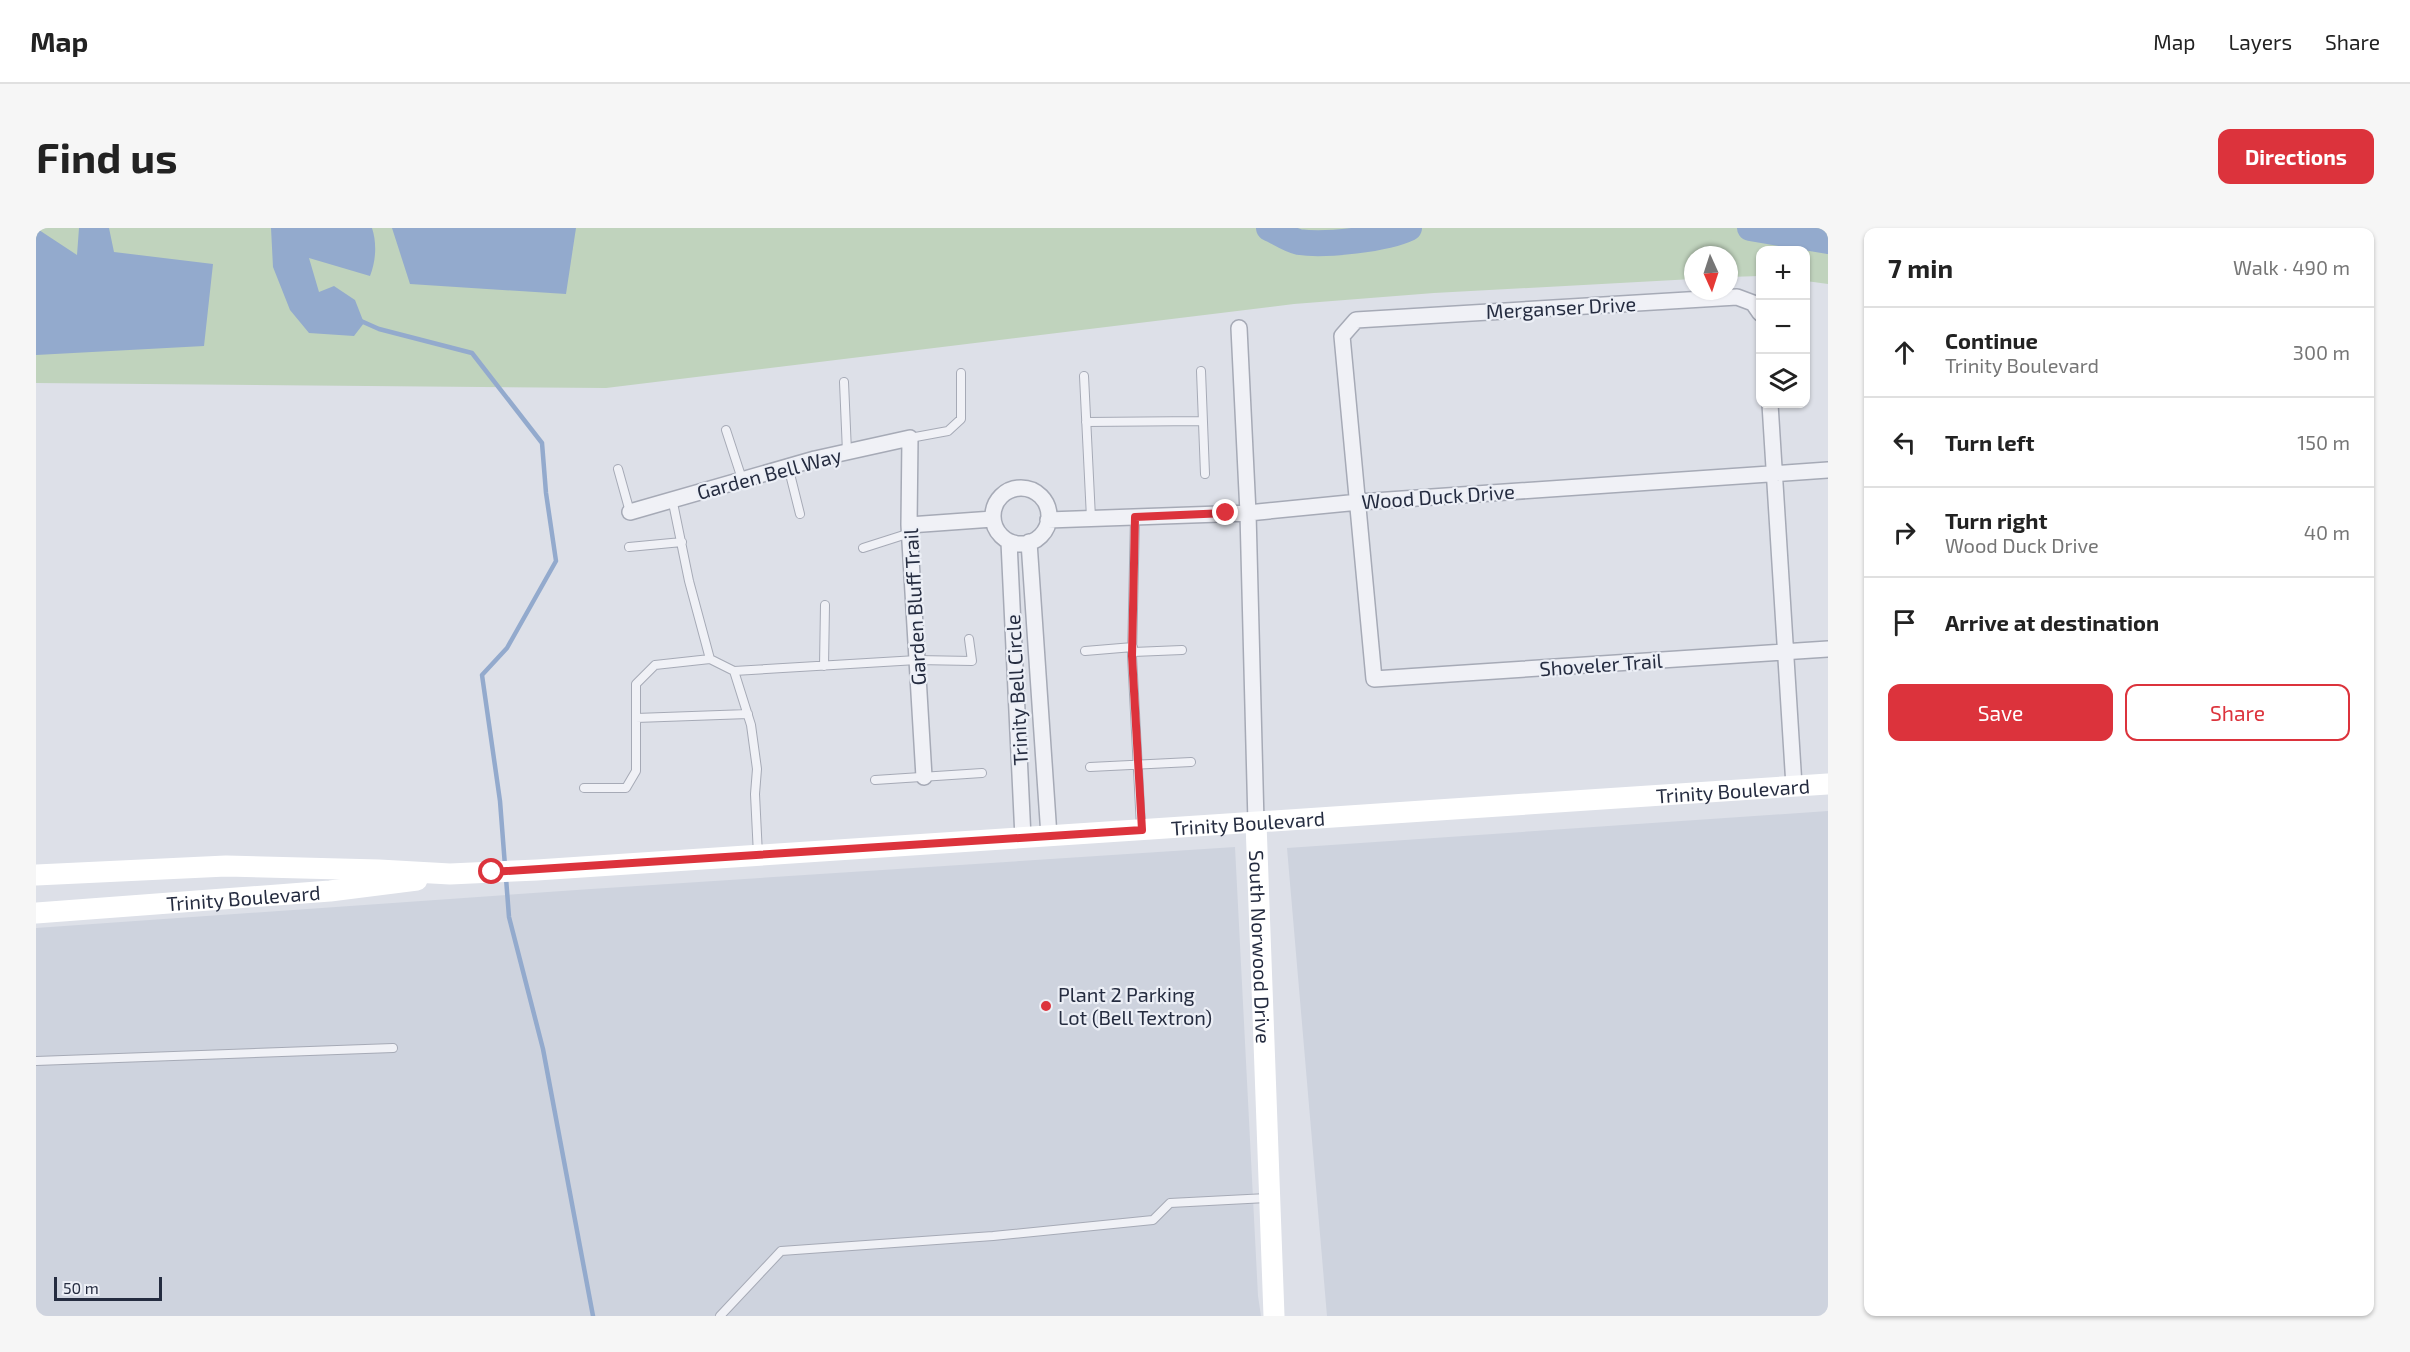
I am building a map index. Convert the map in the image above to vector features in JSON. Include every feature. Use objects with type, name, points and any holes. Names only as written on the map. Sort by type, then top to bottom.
[{"type":"main road","name":"Trinity Boulevard","points":[[36,875],[226,866],[450,874],[537,870],[1828,784]]},
{"type":"main road","name":"South Norwood Drive","points":[[1256,823],[1274,1316]]},
{"type":"main road","name":"Trinity Boulevard","points":[[36,913],[395,885],[450,874]]},
{"type":"street","name":"Merganser Drive","points":[[1359,502],[1342,336],[1356,320],[1737,297],[1753,303],[1756,307]]},
{"type":"street","name":"South Norwood Drive","points":[[1239,328],[1248,513],[1256,823]]},
{"type":"street","points":[[1770,408],[1794,786]]},
{"type":"street","name":"Garden Bell Way","points":[[630,512],[788,466],[910,438]]},
{"type":"street","name":"Garden Bluff Trail","points":[[910,438],[909,529],[924,777]]},
{"type":"street","name":"Wood Duck Drive","points":[[1048,520],[1248,513],[1359,502],[1828,470]]},
{"type":"street","points":[[1016,488],[1028,489],[1038,494],[1045,502],[1048,520],[1041,535],[1029,543],[1009,542],[996,529],[993,519],[994,509],[998,499],[1006,492],[1016,488]]},
{"type":"street","name":"Shoveler Trail","points":[[1359,502],[1374,679],[1828,649]]},
{"type":"street","points":[[909,529],[993,519]]},
{"type":"street","name":"Trinity Bell Circle","points":[[1009,542],[1023,838]]},
{"type":"street","name":"Trinity Bell Circle","points":[[1029,543],[1049,836]]},
{"type":"lane","points":[[1201,371],[1205,474]]},
{"type":"lane","points":[[910,438],[948,431],[961,419],[961,374]]},
{"type":"lane","points":[[1084,376],[1091,518]]},
{"type":"lane","points":[[844,381],[847,452]]},
{"type":"lane","points":[[1086,422],[1203,421]]},
{"type":"lane","points":[[726,430],[742,479]]},
{"type":"lane","points":[[788,466],[800,514]]},
{"type":"lane","points":[[618,470],[630,512]]},
{"type":"lane","points":[[672,498],[689,581],[710,659]]},
{"type":"lane","points":[[1135,517],[1133,650],[1142,830]]},
{"type":"lane","points":[[862,548],[909,529]]},
{"type":"lane","points":[[629,547],[682,542]]},
{"type":"lane","points":[[824,666],[825,605]]},
{"type":"lane","points":[[584,788],[626,788],[636,771],[636,684],[655,665],[710,659],[734,671],[917,660],[972,661],[969,639]]},
{"type":"lane","points":[[1085,651],[1182,650]]},
{"type":"lane","points":[[734,671],[748,714],[757,770],[755,794],[758,856]]},
{"type":"lane","points":[[636,718],[748,714]]},
{"type":"lane","points":[[1090,767],[1191,762]]},
{"type":"lane","points":[[875,780],[982,774]]},
{"type":"lane","points":[[36,1061],[393,1048]]},
{"type":"lane","points":[[720,1316],[781,1251],[993,1236],[1153,1220],[1170,1203],[1270,1198]]},
{"type":"shaded area","points":[[1828,811],[1828,1316],[1327,1316],[1287,848]]},
{"type":"shaded area","points":[[1235,847],[1258,1296],[1261,1316],[36,1316],[36,928]]},
{"type":"green space","points":[[36,228],[1828,228],[1828,284],[1810,282],[1810,246],[1756,246],[1756,276],[1738,277],[1738,246],[1684,246],[1684,279],[1434,293],[1294,304],[606,388],[36,383]]},
{"type":"water","points":[[36,228],[77,255],[79,228],[109,228],[114,252],[213,264],[204,346],[36,355]]},
{"type":"water","points":[[271,228],[372,228],[375,252],[370,276],[309,258],[319,292],[334,286],[355,300],[364,323],[354,336],[309,333],[290,310],[273,267]]},
{"type":"water","points":[[392,228],[576,228],[566,294],[410,284]]},
{"type":"waterway","points":[[1269,228],[1295,241],[1310,243],[1355,241],[1409,228]]},
{"type":"waterway","points":[[1750,228],[1828,241]]},
{"type":"waterway","points":[[361,321],[379,329],[472,353],[542,443],[546,493],[556,561],[507,648],[482,675],[500,801],[505,866]]},
{"type":"waterway","points":[[506,878],[509,917],[543,1049],[593,1316]]},
{"type":"place","name":"Plant 2 Parking Lot (Bell Textron)","points":[[1046,1006]]},
{"type":"route","points":[[492,872],[1142,830],[1132,656],[1135,517],[1226,513]]}]
